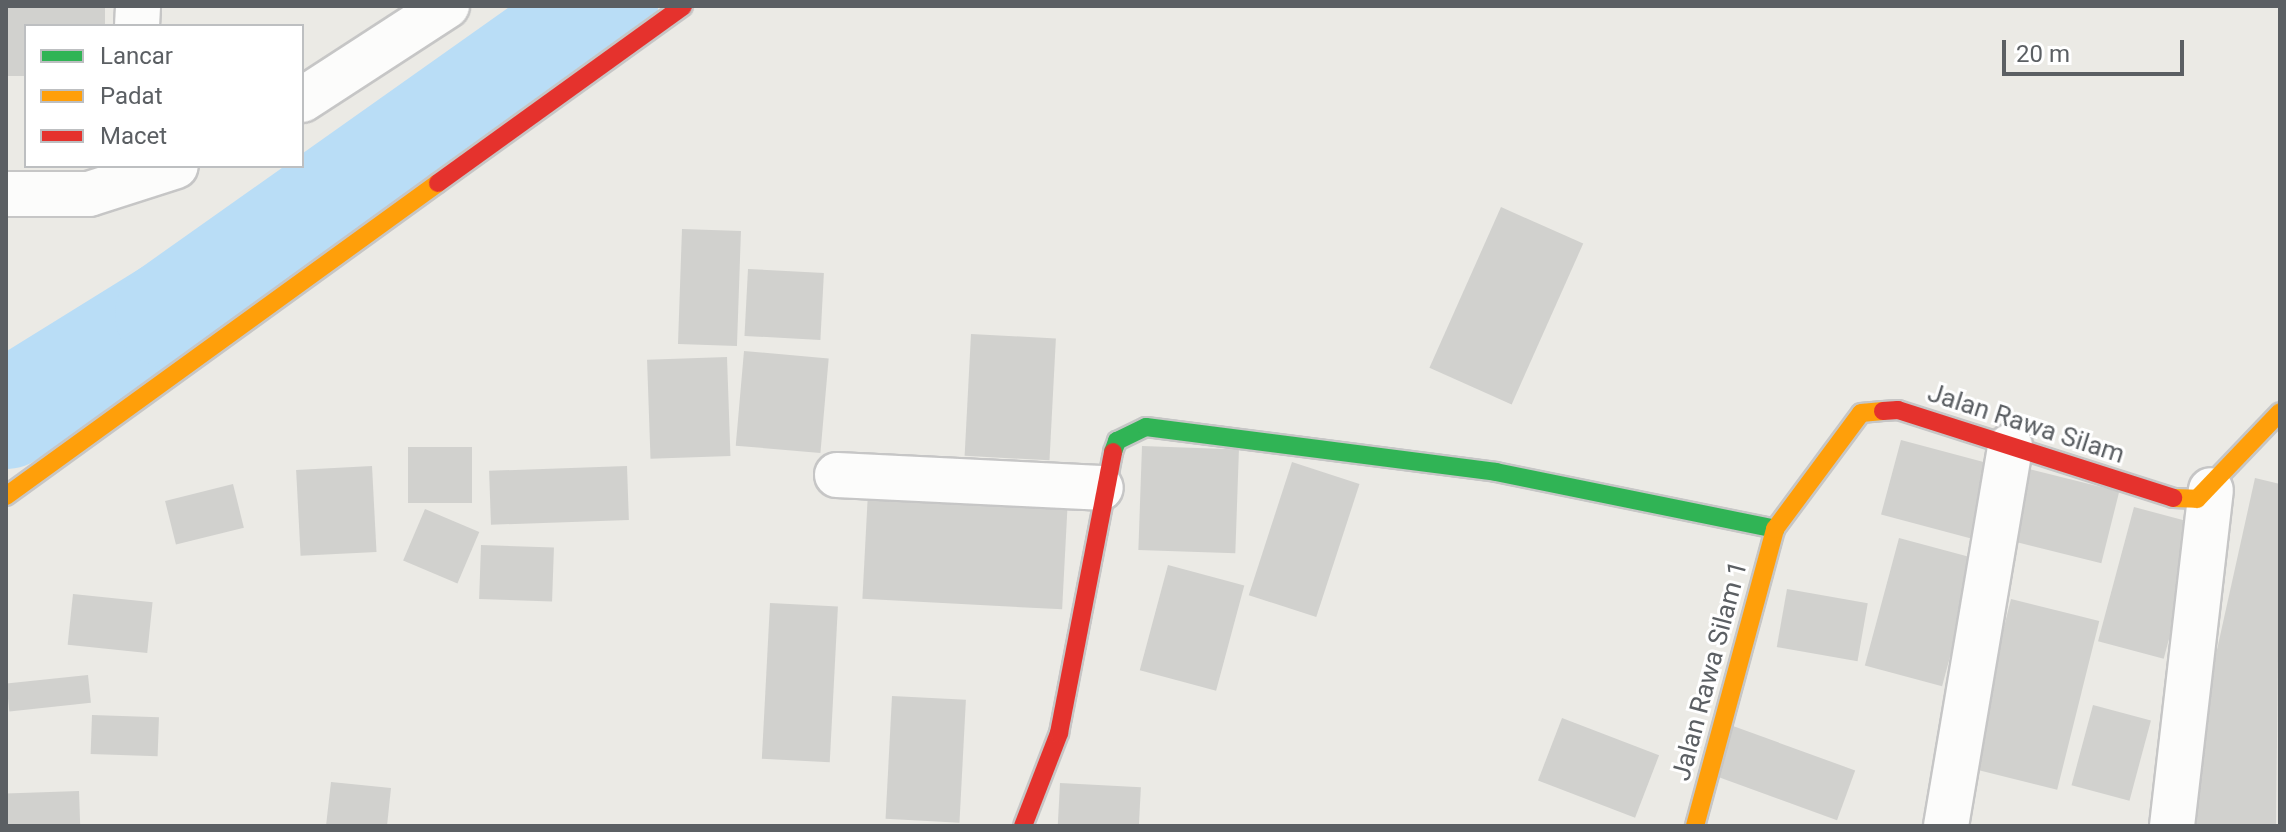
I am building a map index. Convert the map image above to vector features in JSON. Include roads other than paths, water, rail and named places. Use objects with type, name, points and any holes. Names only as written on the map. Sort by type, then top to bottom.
[{"type":"street","points":[[304,99],[447,6]]},
{"type":"street","points":[[6,496],[683,6]]},
{"type":"street","points":[[6,194],[89,194],[134,175],[167,168]]},
{"type":"street","name":"Jalan Rawa Silam","points":[[1775,529],[1861,413],[1898,410],[2176,499],[2197,499],[2211,490]]},
{"type":"street","points":[[2172,826],[2211,490],[2280,412]]},
{"type":"street","points":[[1023,826],[1059,733],[1101,488],[1117,441],[1146,427],[1496,472],[1775,529]]},
{"type":"street","points":[[1946,826],[2010,446]]},
{"type":"street","points":[[837,475],[1101,488]]},
{"type":"street","name":"Jalan Rawa Silam 1","points":[[1695,826],[1775,529]]},
{"type":"waterway","points":[[6,415],[169,314],[604,6]]}]
